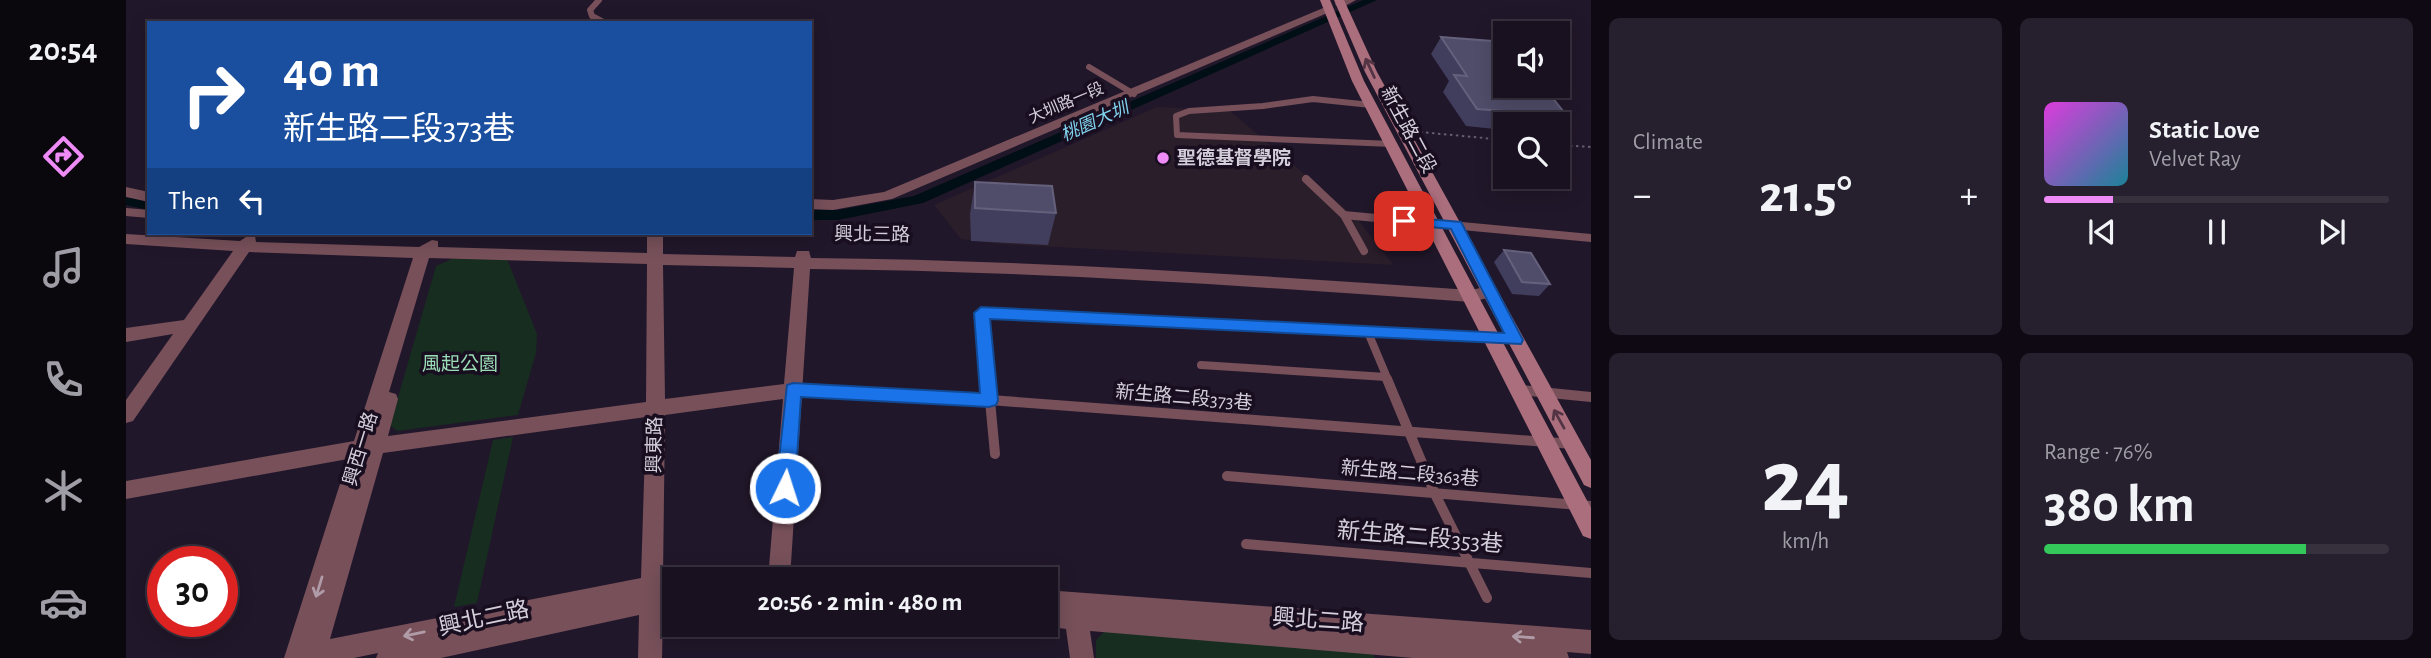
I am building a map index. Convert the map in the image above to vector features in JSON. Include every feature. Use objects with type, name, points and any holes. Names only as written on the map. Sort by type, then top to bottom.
[{"type":"main road","name":"新生路二段","points":[[1337,3],[1371,105],[1397,137],[1456,225],[1591,479]]},
{"type":"main road","name":"新生路二段","points":[[1344,27],[1371,72],[1434,224],[1546,441],[1585,505],[1591,528]]},
{"type":"street","name":"大圳路一段","points":[[812,204],[833,205],[887,196],[1134,94],[1337,3]]},
{"type":"street","points":[[126,192],[147,197]]},
{"type":"street","points":[[126,232],[147,233]]},
{"type":"street","points":[[172,235],[429,249],[656,247],[803,259],[1490,292]]},
{"type":"street","points":[[126,239],[249,240]]},
{"type":"street","points":[[126,415],[249,240]]},
{"type":"street","name":"興東路","points":[[656,247],[656,408],[662,567]]},
{"type":"street","points":[[303,657],[429,249]]},
{"type":"street","points":[[780,567],[803,259]]},
{"type":"street","points":[[126,335],[190,325]]},
{"type":"street","points":[[126,490],[368,447],[793,390]]},
{"type":"street","name":"興北二路","points":[[303,657],[625,590],[662,594]]},
{"type":"street","name":"興北二路","points":[[388,658],[662,594]]},
{"type":"street","name":"興東路","points":[[650,658],[662,599]]},
{"type":"street","name":"興北二路","points":[[1058,605],[1075,610],[1558,658]]},
{"type":"street","points":[[1075,610],[1082,658]]},
{"type":"street","name":"興北二路","points":[[1058,613],[1075,610],[1591,642]]},
{"type":"lane","points":[[599,0],[590,10],[592,16],[601,21]]},
{"type":"lane","points":[[1089,67],[1134,94]]},
{"type":"lane","points":[[1371,105],[1313,99],[1263,106],[1220,107],[1189,111],[1176,116],[1175,124],[1177,135],[1397,137]]},
{"type":"lane","points":[[1306,179],[1344,215],[1364,251]]},
{"type":"lane","points":[[126,212],[147,214]]},
{"type":"lane","points":[[1344,215],[1591,238]]},
{"type":"lane","points":[[995,454],[981,313],[1367,330],[1515,340]]},
{"type":"lane","points":[[1367,330],[1435,494],[1487,598]]},
{"type":"lane","points":[[1202,365],[1386,377]]},
{"type":"lane","name":"新生路二段373巷","points":[[793,390],[989,400],[1573,444]]},
{"type":"lane","points":[[1519,390],[1591,397]]},
{"type":"lane","name":"新生路二段363巷","points":[[1227,476],[1585,505]]},
{"type":"lane","name":"新生路二段353巷","points":[[1246,544],[1591,573]]},
{"type":"path","points":[[1397,137],[1493,140]]},
{"type":"path","points":[[1570,146],[1591,147]]},
{"type":"shaded area","name":"聖德基督學院","points":[[1157,107],[1230,111],[1356,218],[1394,265],[1002,244],[961,239],[934,205]]},
{"type":"green space","name":"風起公園","points":[[454,258],[507,259],[537,334],[536,353],[518,415],[397,431],[390,425],[436,266]]},
{"type":"green space","points":[[513,437],[477,603],[454,607],[493,440]]},
{"type":"green space","points":[[1105,631],[1372,651],[1375,658],[1096,658],[1096,640]]},
{"type":"building","points":[[1441,37],[1493,41],[1493,98],[1553,98],[1564,112],[1477,109],[1454,75],[1467,76]]},
{"type":"building","points":[[975,182],[1052,186],[1056,213],[975,208]]},
{"type":"building","points":[[1504,250],[1531,253],[1550,284],[1522,282]]},
{"type":"waterway","name":"桃園大圳","points":[[812,215],[838,215],[918,200],[1372,0]]},
{"type":"waterway","name":"桃園大圳","points":[[126,200],[147,205]]},
{"type":"place","name":"聖德基督學院","points":[[1163,158]]},
{"type":"route","points":[[785,488],[793,390],[989,400],[981,313],[1367,330],[1515,340],[1456,225],[1404,221]]}]
